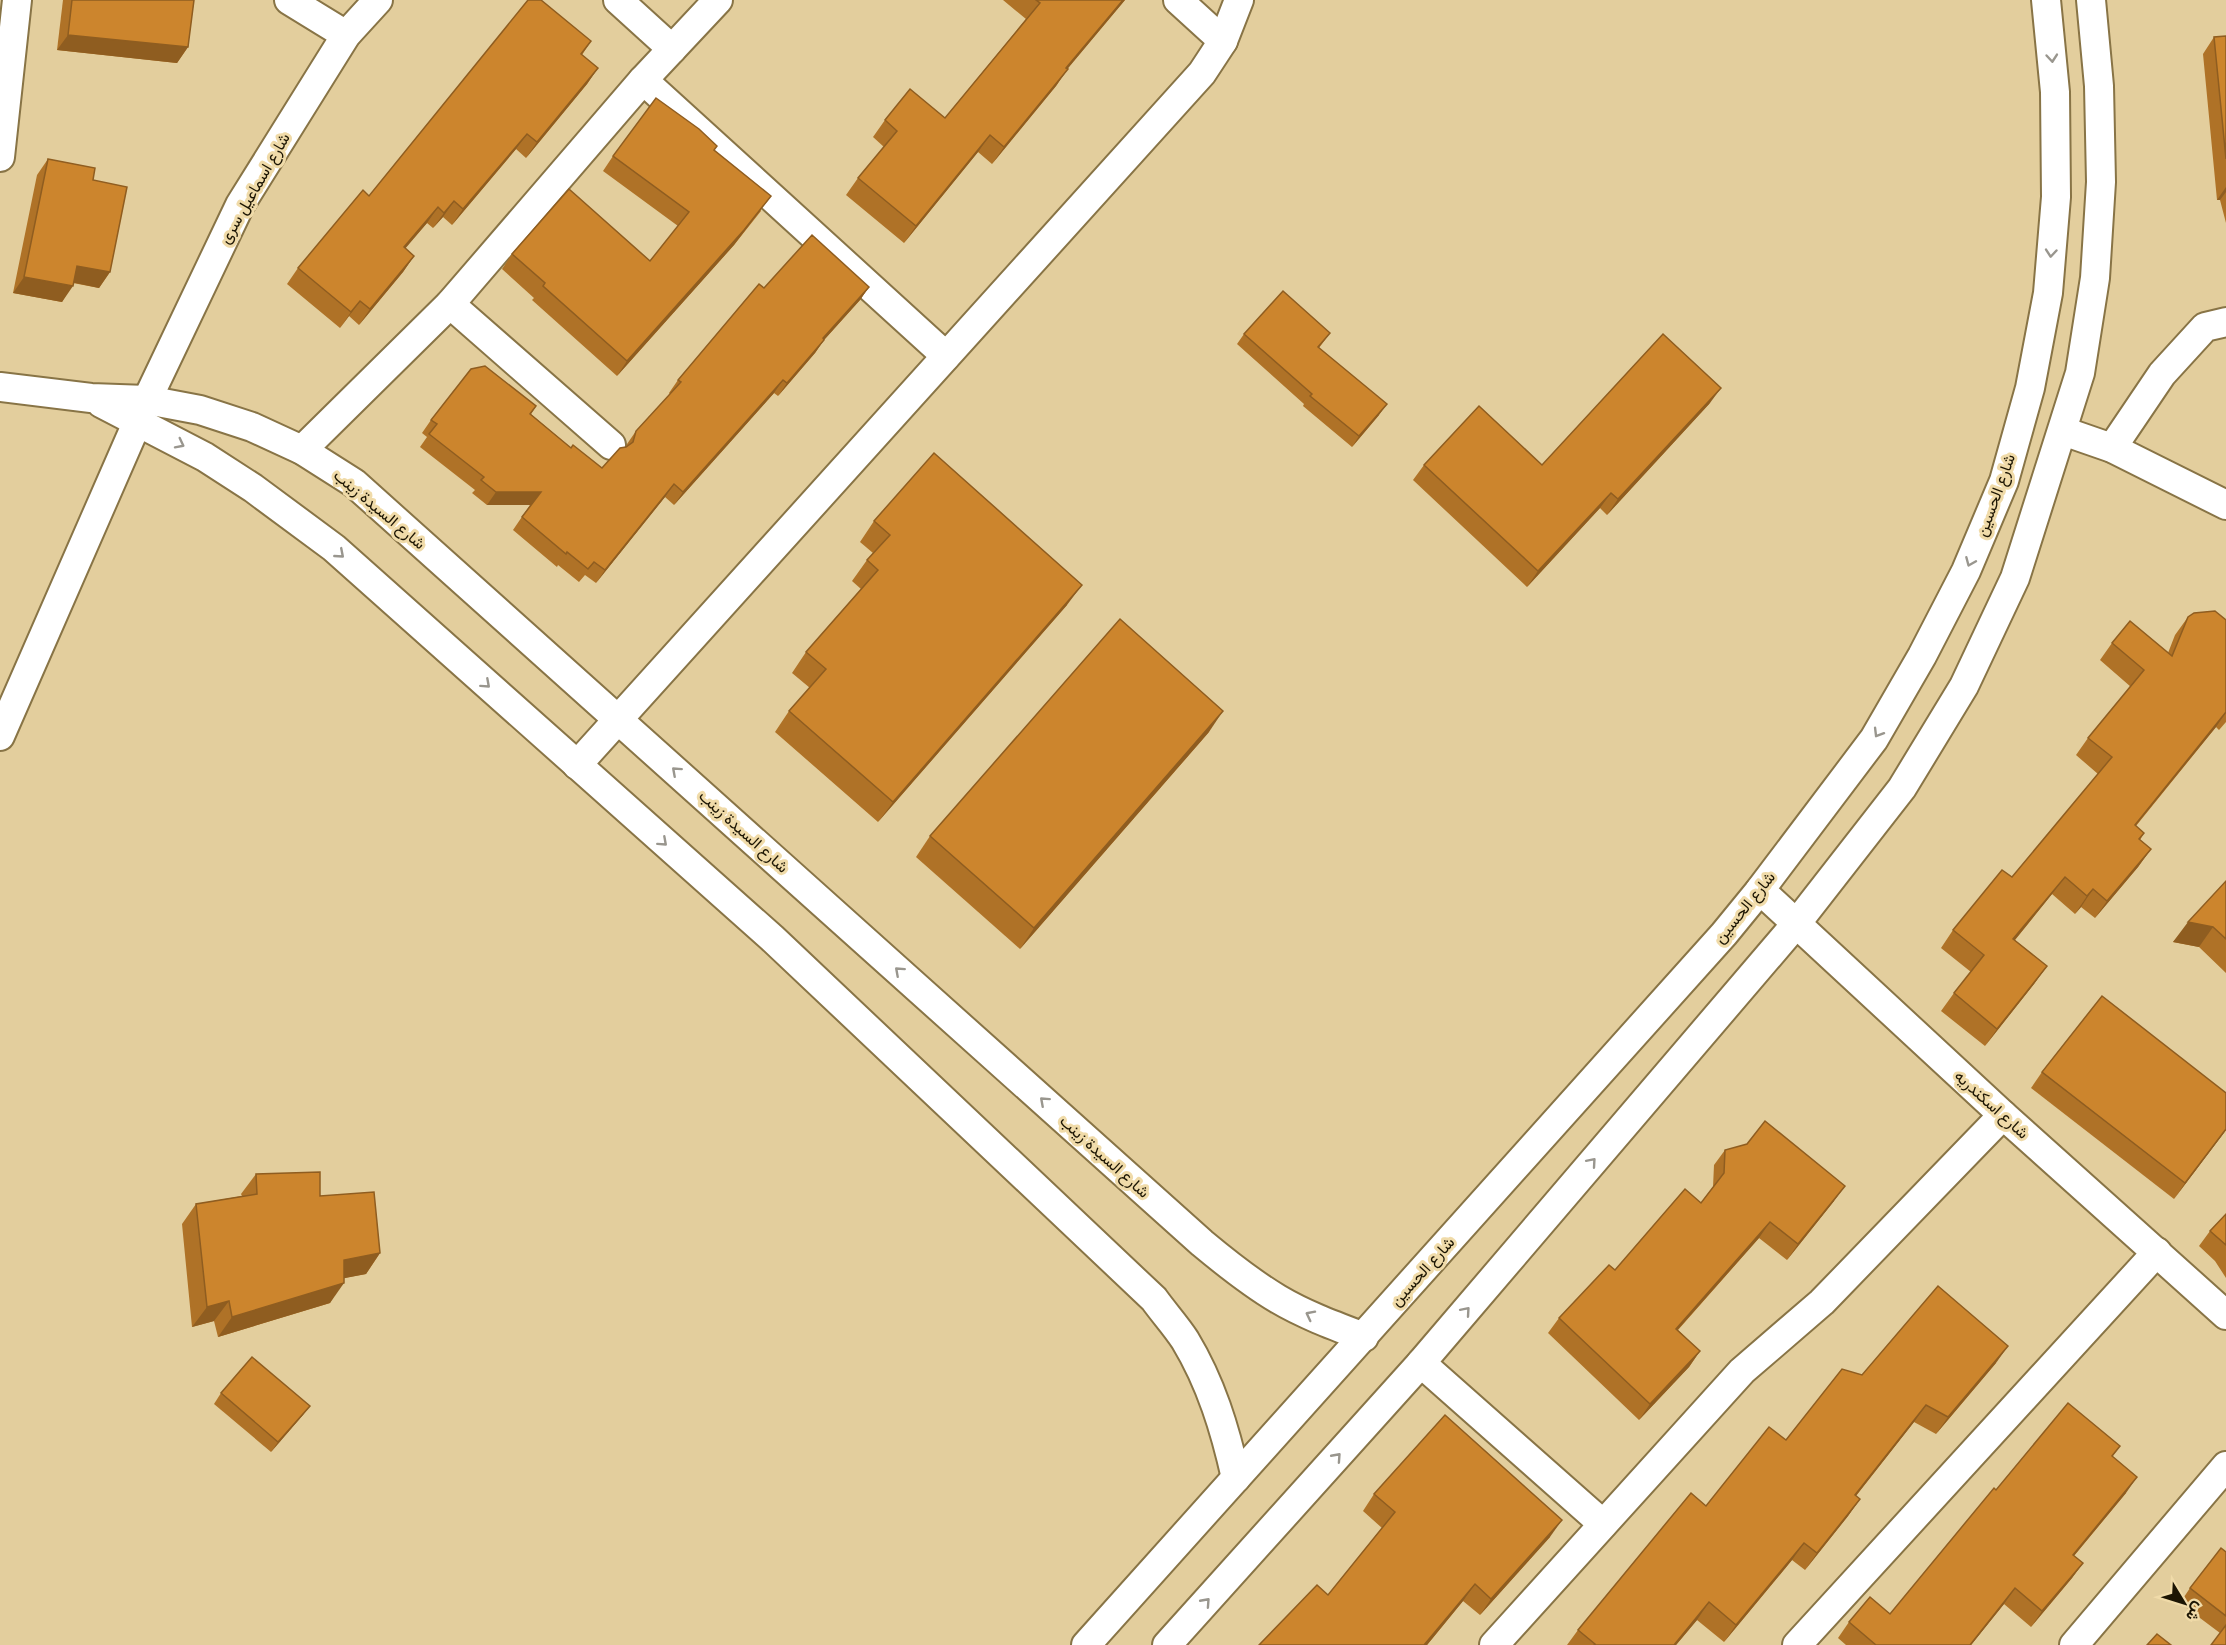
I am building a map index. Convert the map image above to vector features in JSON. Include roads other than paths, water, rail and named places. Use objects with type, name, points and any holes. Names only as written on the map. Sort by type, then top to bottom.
[{"type":"street","points":[[0,157],[17,0]]},
{"type":"street","points":[[289,0],[345,35]]},
{"type":"street","name":"شارع اسماعيل سرى","points":[[0,736],[142,411],[240,205],[345,35],[378,0]]},
{"type":"street","points":[[618,0],[672,49]]},
{"type":"street","points":[[302,450],[450,304],[643,80],[718,0]]},
{"type":"street","points":[[1178,0],[1223,41]]},
{"type":"street","points":[[577,765],[1202,74],[1223,41],[1239,0]]},
{"type":"street","name":"شارع الحسين","points":[[1086,1645],[1724,934],[1875,739],[1966,571],[2004,481],[2030,388],[2048,293],[2056,197],[2055,92],[2046,0]]},
{"type":"street","points":[[1167,1645],[1421,1363],[1796,924],[1902,788],[1964,686],[2015,578],[2080,373],[2095,278],[2101,182],[2099,86],[2091,0]]},
{"type":"street","points":[[643,80],[946,356]]},
{"type":"street","points":[[2055,92],[2099,86]]},
{"type":"street","points":[[450,304],[611,445]]},
{"type":"street","points":[[2112,448],[2126,424],[2169,366],[2205,327],[2226,322]]},
{"type":"street","name":"شارع السيدة زينب","points":[[0,387],[91,398],[142,411],[200,410],[252,427],[302,450],[354,483],[1202,1243],[1239,1273],[1278,1299],[1320,1320],[1364,1337]]},
{"type":"street","name":"شارع السيدة زينب","points":[[142,411],[334,548],[772,938],[1154,1299],[1184,1339],[1208,1383],[1226,1430],[1236,1478]]},
{"type":"street","points":[[2063,431],[2112,448],[2226,505]]},
{"type":"street","name":"شارع اسكندريه","points":[[1760,890],[2003,1115],[2226,1315]]},
{"type":"street","points":[[1494,1645],[1742,1371],[1822,1302],[2003,1115]]},
{"type":"street","points":[[1797,1645],[2157,1252]]},
{"type":"street","points":[[1421,1363],[1603,1524]]},
{"type":"street","points":[[2074,1645],[2226,1466]]}]
